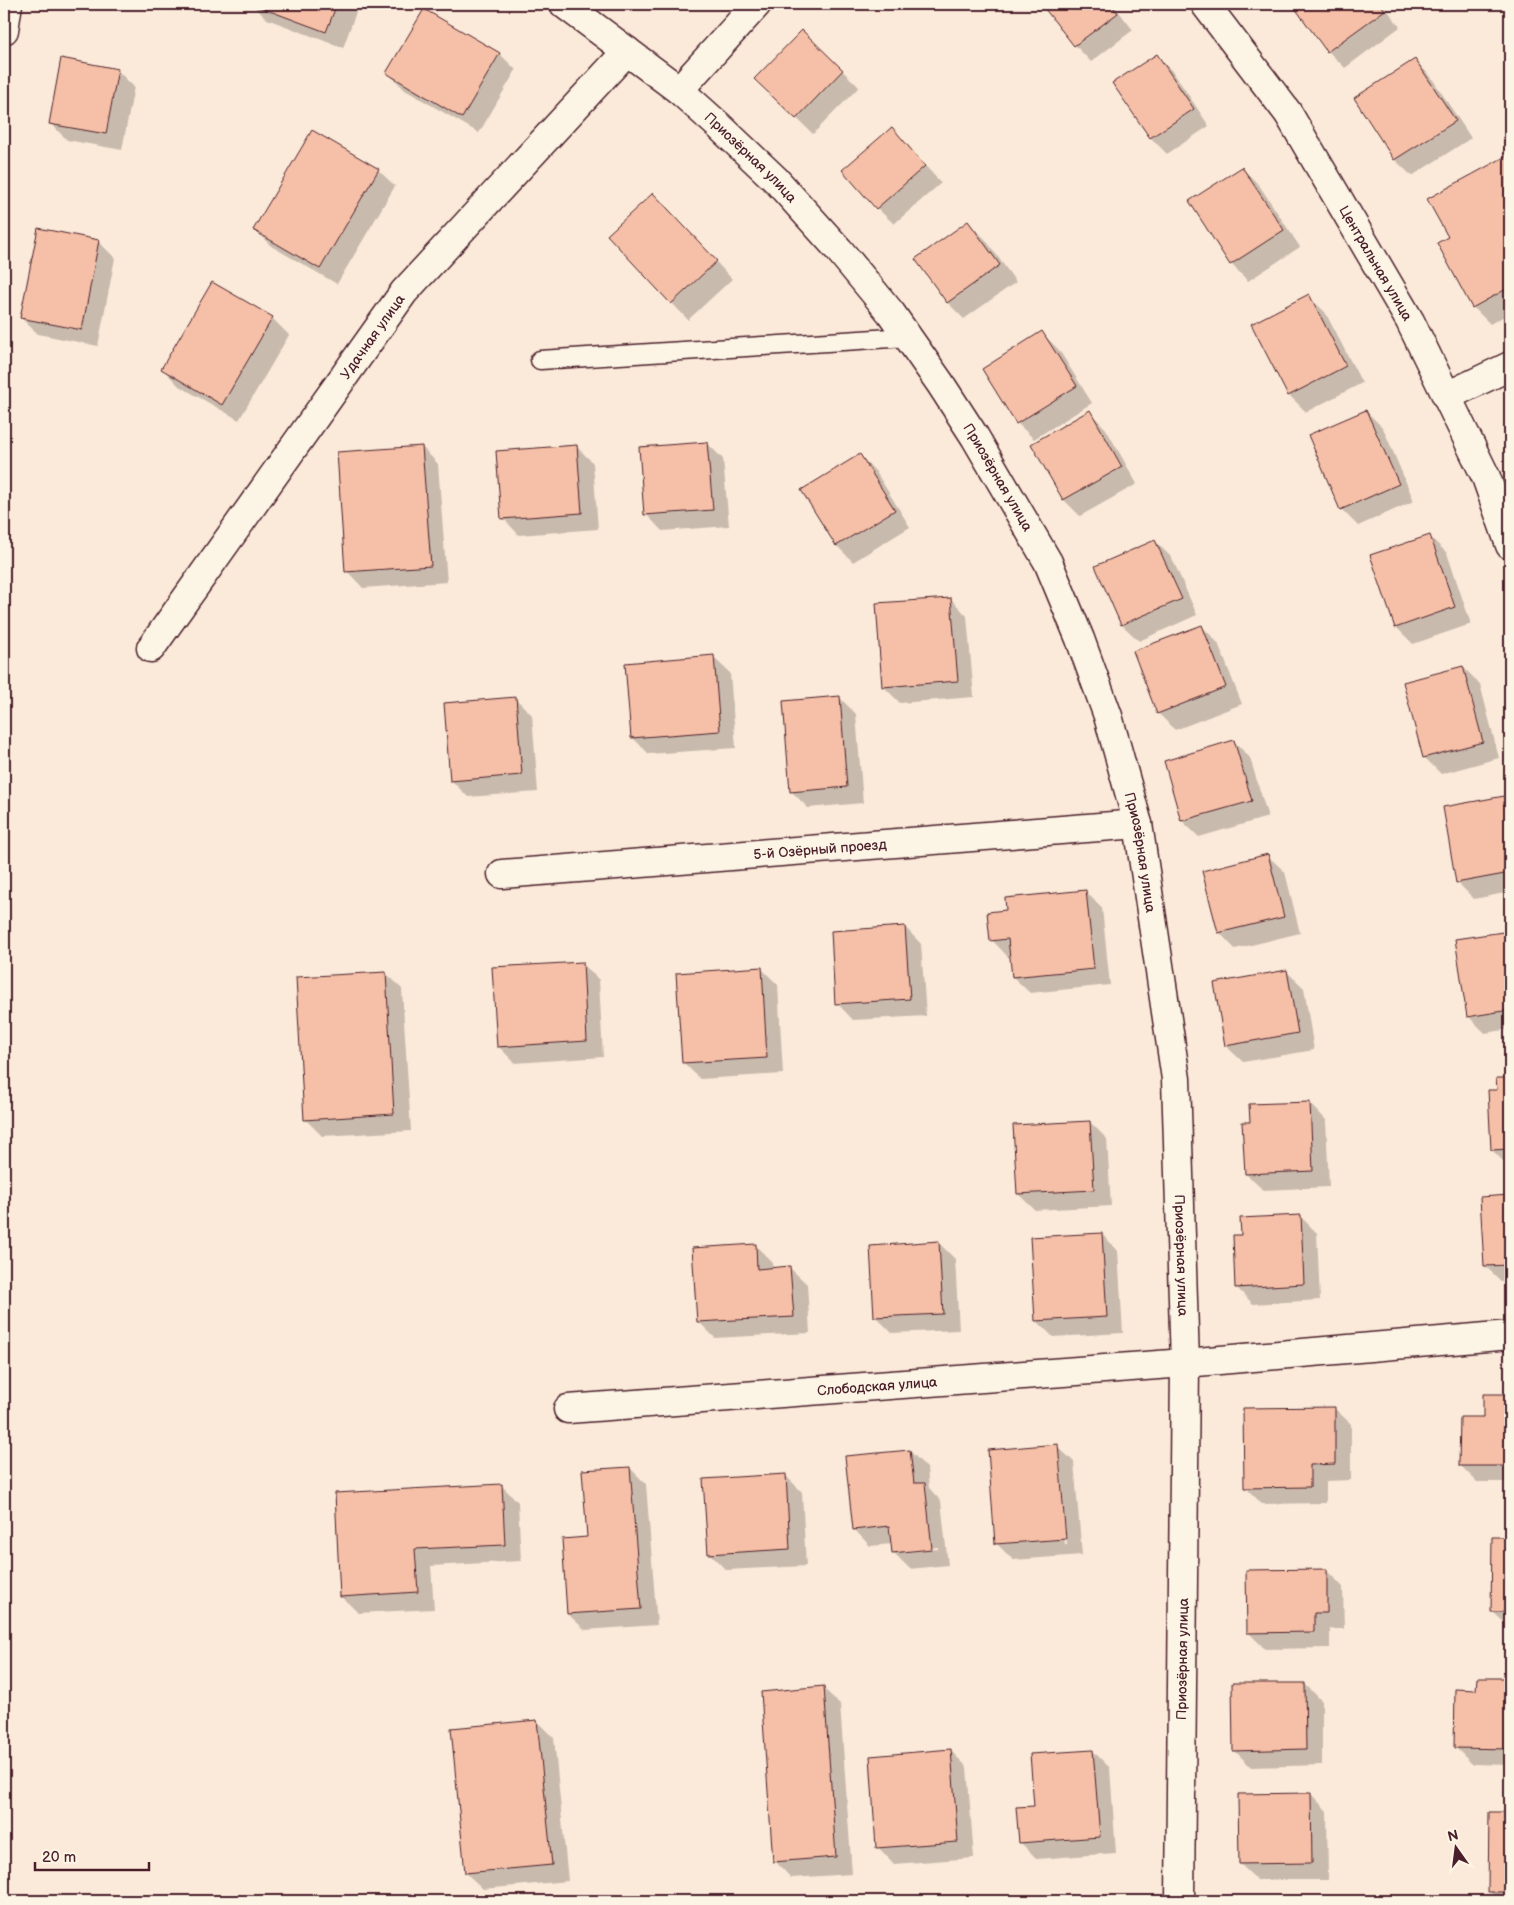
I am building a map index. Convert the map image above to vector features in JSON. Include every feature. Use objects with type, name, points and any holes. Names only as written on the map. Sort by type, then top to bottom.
[{"type":"street","points":[[4,30],[8,4]]},
{"type":"street","name":"Приозёрная улица","points":[[564,4],[679,90],[776,180],[839,250],[890,313],[975,437],[1048,562],[1080,639],[1108,716],[1138,824],[1176,1079],[1185,1362],[1180,1901]]},
{"type":"street","points":[[679,90],[757,4]]},
{"type":"street","name":"Центральная улица","points":[[1205,4],[1288,113],[1410,322],[1486,477],[1510,545]]},
{"type":"street","name":"Удачная улица","points":[[152,648],[404,292],[627,50]]},
{"type":"street","points":[[1447,396],[1510,366]]},
{"type":"street","name":"5-й Озёрный проезд","points":[[502,874],[1138,824]]},
{"type":"street","name":"Слободская улица","points":[[568,1409],[1510,1335]]},
{"type":"lane","points":[[540,360],[907,337]]},
{"type":"building","points":[[251,4],[337,4],[326,32]]},
{"type":"building","points":[[1041,4],[1110,4],[1118,13],[1074,46]]},
{"type":"building","points":[[1292,4],[1380,4],[1385,10],[1327,52]]},
{"type":"building","points":[[424,9],[500,53],[462,118],[386,73]]},
{"type":"building","points":[[802,30],[843,70],[796,119],[754,79]]},
{"type":"building","points":[[1157,54],[1194,109],[1150,138],[1112,83]]},
{"type":"building","points":[[61,58],[118,69],[106,134],[49,124]]},
{"type":"building","points":[[1415,59],[1456,121],[1394,160],[1354,98]]},
{"type":"building","points":[[892,127],[925,166],[876,209],[842,170]]},
{"type":"building","points":[[312,130],[379,169],[320,269],[253,230]]},
{"type":"building","points":[[1510,154],[1510,287],[1472,308],[1437,243],[1448,237],[1427,199]]},
{"type":"building","points":[[1242,167],[1284,230],[1230,265],[1189,201]]},
{"type":"building","points":[[653,193],[717,261],[671,304],[607,235]]},
{"type":"building","points":[[968,221],[1000,265],[947,303],[915,259]]},
{"type":"building","points":[[38,228],[99,240],[82,330],[20,318]]},
{"type":"building","points":[[212,282],[273,317],[222,405],[161,369]]},
{"type":"building","points":[[1309,294],[1346,366],[1288,396],[1251,324]]},
{"type":"building","points":[[1042,331],[1077,386],[1016,424],[982,369]]},
{"type":"building","points":[[1090,410],[1122,467],[1063,500],[1031,444]]},
{"type":"building","points":[[1366,410],[1399,484],[1340,510],[1308,435]]},
{"type":"building","points":[[707,442],[713,510],[644,515],[639,447]]},
{"type":"building","points":[[577,445],[582,513],[501,519],[496,451]]},
{"type":"building","points":[[422,446],[431,566],[345,572],[337,452]]},
{"type":"building","points":[[860,454],[895,510],[836,546],[801,490]]},
{"type":"building","points":[[1430,535],[1455,607],[1395,628],[1370,555]]},
{"type":"building","points":[[1155,540],[1182,599],[1121,625],[1095,566]]},
{"type":"building","points":[[951,598],[958,681],[882,687],[876,603]]},
{"type":"building","points":[[1202,625],[1226,687],[1157,714],[1133,651]]},
{"type":"building","points":[[714,655],[720,731],[631,738],[625,663]]},
{"type":"building","points":[[1463,666],[1483,742],[1423,758],[1403,682]]},
{"type":"building","points":[[840,696],[847,787],[790,792],[783,701]]},
{"type":"building","points":[[516,697],[522,775],[450,781],[444,703]]},
{"type":"building","points":[[1234,740],[1252,801],[1181,821],[1164,761]]},
{"type":"building","points":[[1510,795],[1510,873],[1456,883],[1443,807]]},
{"type":"building","points":[[1268,854],[1284,917],[1218,933],[1202,871]]},
{"type":"building","points":[[1086,890],[1094,969],[1012,977],[1008,939],[990,941],[987,912],[1006,910],[1005,898]]},
{"type":"building","points":[[905,926],[910,999],[835,1004],[831,931]]},
{"type":"building","points":[[1510,931],[1510,1010],[1467,1017],[1455,939]]},
{"type":"building","points":[[583,962],[587,1041],[497,1047],[492,967]]},
{"type":"building","points":[[762,967],[767,1058],[682,1063],[676,973]]},
{"type":"building","points":[[1287,970],[1298,1033],[1225,1046],[1214,983]]},
{"type":"building","points":[[386,972],[394,1114],[304,1120],[296,977]]},
{"type":"building","points":[[1496,1078],[1510,1078],[1510,1149],[1491,1150],[1488,1090],[1497,1090]]},
{"type":"building","points":[[1310,1102],[1313,1171],[1245,1174],[1242,1122],[1250,1122],[1249,1104]]},
{"type":"building","points":[[1090,1121],[1094,1190],[1017,1194],[1013,1125]]},
{"type":"building","points":[[1510,1195],[1510,1265],[1484,1266],[1480,1197]]},
{"type":"building","points":[[1301,1215],[1304,1284],[1235,1288],[1233,1235],[1241,1235],[1240,1218]]},
{"type":"building","points":[[1102,1233],[1107,1317],[1035,1321],[1030,1237]]},
{"type":"building","points":[[939,1241],[943,1314],[874,1317],[870,1246]]},
{"type":"building","points":[[756,1244],[757,1269],[790,1266],[794,1317],[697,1322],[692,1248]]},
{"type":"building","points":[[1483,1394],[1510,1394],[1510,1466],[1459,1466],[1460,1417],[1483,1417]]},
{"type":"building","points":[[1335,1407],[1335,1464],[1310,1465],[1310,1487],[1244,1488],[1243,1408]]},
{"type":"building","points":[[1058,1444],[1066,1539],[995,1544],[988,1450]]},
{"type":"building","points":[[910,1450],[914,1483],[925,1483],[932,1549],[892,1553],[889,1526],[853,1530],[845,1456]]},
{"type":"building","points":[[630,1467],[641,1609],[567,1614],[562,1539],[587,1537],[582,1470]]},
{"type":"building","points":[[786,1474],[790,1549],[708,1554],[703,1479]]},
{"type":"building","points":[[502,1484],[505,1545],[415,1549],[418,1592],[340,1597],[335,1493]]},
{"type":"building","points":[[1492,1537],[1510,1537],[1510,1612],[1491,1612]]},
{"type":"building","points":[[1327,1569],[1327,1613],[1314,1613],[1314,1632],[1247,1633],[1246,1570]]},
{"type":"building","points":[[1477,1678],[1510,1678],[1510,1749],[1454,1748],[1455,1689],[1476,1690]]},
{"type":"building","points":[[1232,1683],[1305,1683],[1306,1749],[1233,1751]]},
{"type":"building","points":[[824,1686],[836,1857],[773,1862],[761,1692]]},
{"type":"building","points":[[537,1720],[552,1865],[465,1873],[451,1728]]},
{"type":"building","points":[[951,1749],[958,1842],[876,1848],[870,1756]]},
{"type":"building","points":[[1093,1750],[1100,1837],[1019,1843],[1016,1807],[1034,1806],[1030,1754]]},
{"type":"building","points":[[1311,1793],[1312,1863],[1239,1864],[1238,1794]]},
{"type":"building","points":[[1489,1812],[1510,1812],[1510,1892],[1488,1892]]}]
